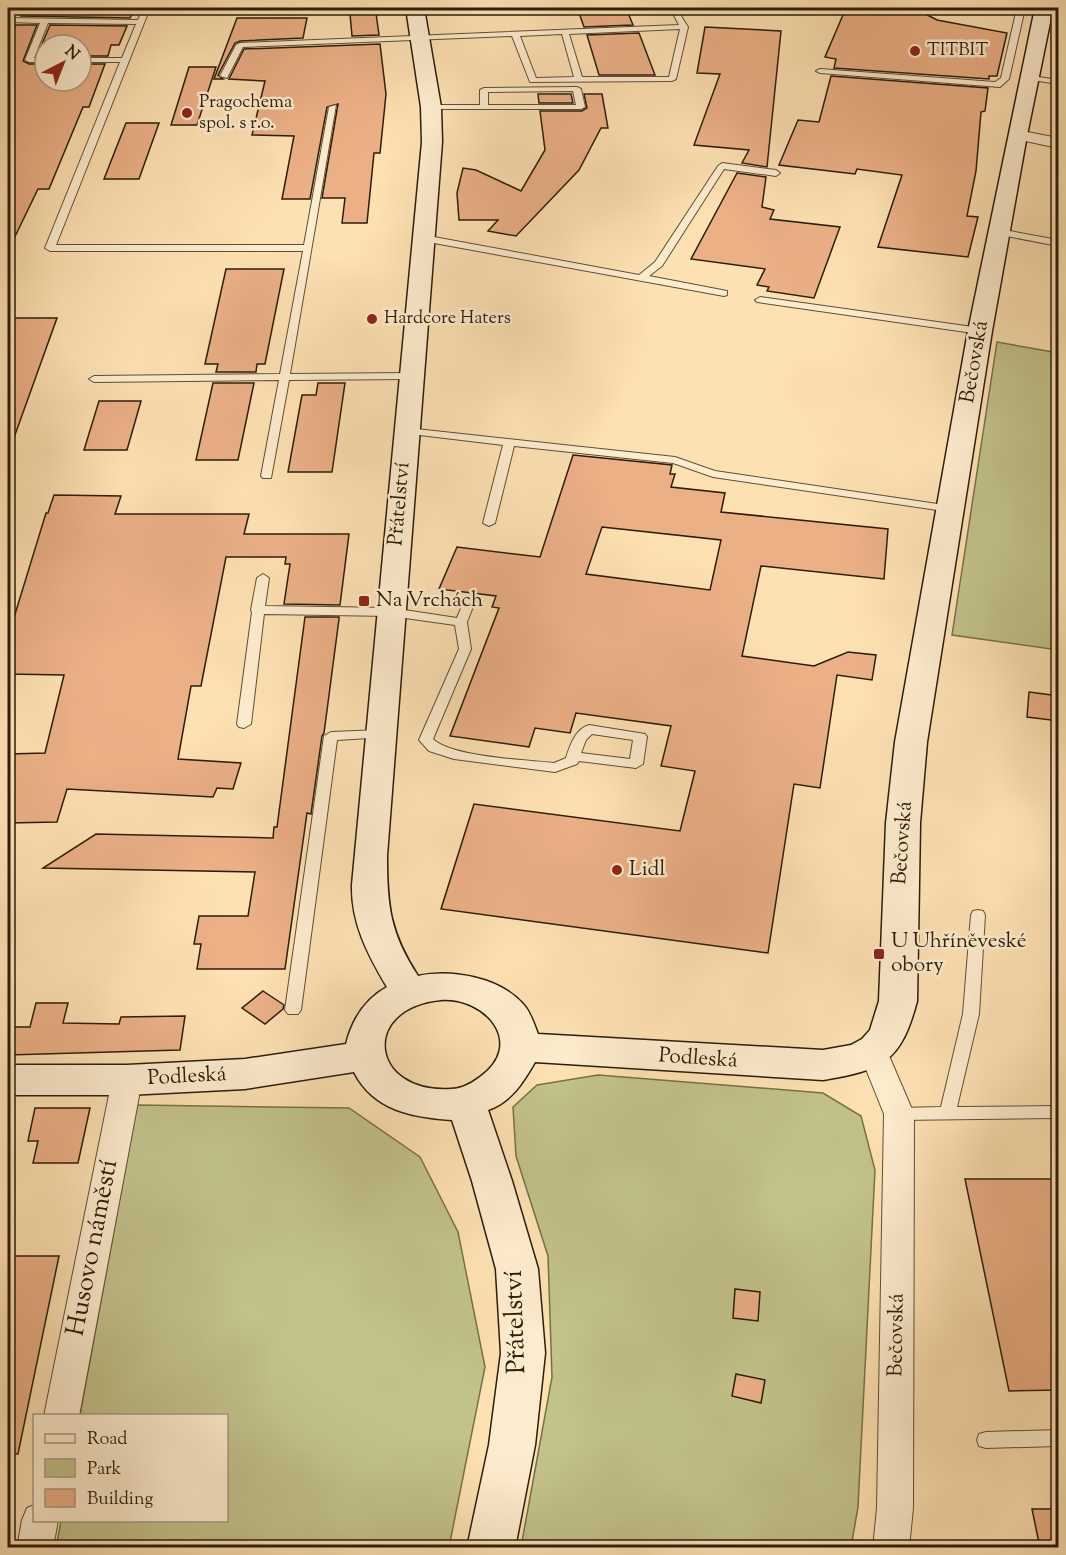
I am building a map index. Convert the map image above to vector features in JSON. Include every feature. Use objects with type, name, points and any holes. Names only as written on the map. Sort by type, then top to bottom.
[{"type":"main road","name":"Přátelství","points":[[410,992],[394,969],[380,938],[370,904],[370,856],[432,142],[431,107],[415,8]]},
{"type":"main road","name":"Bečovská","points":[[874,1052],[892,1028],[898,1001],[902,845],[911,742],[980,331],[1017,135],[1044,8]]},
{"type":"main road","points":[[428,987],[468,988],[485,994],[501,1004],[512,1016],[519,1029],[521,1047],[519,1060],[511,1074],[497,1087],[480,1097],[438,1105],[417,1102],[398,1095],[382,1085],[371,1072],[365,1056],[365,1041],[374,1019],[393,1001],[410,992],[428,987]]},
{"type":"main road","name":"Podleská","points":[[521,1047],[801,1066],[849,1061],[874,1052]]},
{"type":"main road","name":"Podleská","points":[[8,1080],[127,1080],[245,1074],[365,1056]]},
{"type":"main road","name":"Přátelství","points":[[465,1101],[492,1181],[517,1269],[523,1353],[512,1445],[491,1548]]},
{"type":"street","points":[[1017,135],[1059,142]]},
{"type":"street","name":"Bečovská","points":[[874,1052],[899,1114],[895,1508],[891,1548]]},
{"type":"street","name":"Husovo náměstí","points":[[61,1414],[127,1080]]},
{"type":"street","points":[[35,1548],[40,1522]]},
{"type":"lane","points":[[146,8],[50,248],[307,248]]},
{"type":"lane","points":[[515,34],[533,80],[672,79],[684,27],[673,8]]},
{"type":"lane","points":[[820,71],[997,85],[1005,79],[1021,8]]},
{"type":"lane","points":[[8,21],[141,22]]},
{"type":"lane","points":[[40,33],[45,21]]},
{"type":"lane","points":[[224,76],[240,45],[684,27]]},
{"type":"lane","points":[[565,32],[579,80]]},
{"type":"lane","points":[[93,60],[126,60]]},
{"type":"lane","points":[[1029,77],[1059,82]]},
{"type":"lane","points":[[431,107],[484,107],[581,107],[577,89],[484,90],[484,107]]},
{"type":"lane","points":[[267,476],[333,107]]},
{"type":"lane","points":[[640,278],[659,264],[722,166],[776,173]]},
{"type":"lane","points":[[999,232],[1059,243]]},
{"type":"lane","points":[[423,238],[724,293]]},
{"type":"lane","points":[[760,300],[980,331]]},
{"type":"lane","points":[[94,379],[411,376]]},
{"type":"lane","points":[[407,431],[675,460],[713,474],[951,509]]},
{"type":"lane","points":[[489,523],[509,441]]},
{"type":"lane","points":[[244,724],[263,578]]},
{"type":"lane","points":[[470,599],[461,622],[465,649],[426,740],[434,748],[454,755],[555,768],[572,761],[573,756],[579,738],[589,729],[640,737],[636,764],[573,756]]},
{"type":"lane","points":[[258,610],[391,612],[461,622]]},
{"type":"lane","points":[[293,1010],[331,736],[380,734]]},
{"type":"lane","points":[[948,1113],[971,1014],[978,915]]},
{"type":"lane","points":[[899,1114],[1059,1112]]},
{"type":"lane","points":[[986,1440],[1059,1438]]},
{"type":"green space","points":[[997,342],[1058,353],[1058,650],[952,635]]},
{"type":"green space","points":[[598,1075],[823,1093],[861,1116],[875,1170],[858,1507],[851,1547],[521,1547],[552,1377],[548,1256],[516,1156],[513,1107],[537,1085]]},
{"type":"green space","points":[[137,1105],[349,1108],[420,1157],[458,1232],[485,1367],[449,1547],[56,1548],[61,1522],[228,1522],[228,1414],[80,1414]]},
{"type":"building","points":[[26,8],[135,8],[130,18],[21,16]]},
{"type":"building","points":[[597,8],[626,8],[633,25],[584,27],[578,10],[598,10]]},
{"type":"building","name":"TITBIT","points":[[846,8],[914,8],[937,20],[1007,33],[997,76],[989,76],[989,79],[834,68],[836,59],[825,57]]},
{"type":"building","points":[[376,13],[379,35],[352,36],[350,14]]},
{"type":"building","points":[[237,18],[307,18],[303,38],[235,43],[218,75],[223,79],[214,79]]},
{"type":"building","points":[[16,25],[37,25],[23,61],[33,64],[33,93],[93,93],[93,64],[105,64],[89,107],[83,107],[49,189],[38,189],[8,251],[8,27]]},
{"type":"building","points":[[50,25],[127,26],[119,45],[111,45],[108,56],[93,56],[93,33],[47,33]]},
{"type":"building","points":[[705,27],[781,31],[767,167],[742,163],[749,150],[694,145],[720,74],[697,73]]},
{"type":"building","points":[[639,33],[655,75],[599,75],[587,35]]},
{"type":"building","points":[[380,44],[386,94],[380,153],[374,153],[367,223],[342,223],[345,198],[322,198],[338,104],[327,107],[310,199],[282,199],[294,136],[252,135],[265,81],[229,79],[244,49]]},
{"type":"building","points":[[189,67],[216,67],[197,125],[171,125]]},
{"type":"building","points":[[831,76],[988,88],[985,111],[981,112],[976,171],[967,216],[978,217],[968,257],[878,247],[902,175],[857,169],[855,174],[779,165],[798,120],[819,122]]},
{"type":"building","points":[[538,94],[571,94],[573,103],[539,103]]},
{"type":"building","points":[[584,94],[602,94],[608,128],[601,128],[579,170],[516,236],[488,231],[498,220],[459,220],[457,193],[463,168],[476,170],[521,191],[545,150],[540,111],[582,111],[587,108]]},
{"type":"building","points":[[126,123],[159,123],[139,179],[104,179]]},
{"type":"building","points":[[737,173],[766,177],[762,207],[774,210],[770,219],[840,227],[814,298],[767,291],[769,287],[757,285],[765,269],[691,259]]},
{"type":"building","points":[[226,269],[284,269],[265,364],[257,364],[256,372],[216,372],[218,364],[205,364]]},
{"type":"building","points":[[8,318],[57,318],[11,446],[8,446]]},
{"type":"building","points":[[213,383],[254,383],[238,460],[196,460]]},
{"type":"building","points":[[318,383],[345,383],[332,472],[288,472],[302,395],[316,395]]},
{"type":"building","points":[[99,401],[141,401],[127,450],[84,450]]},
{"type":"building","points":[[573,455],[672,465],[670,474],[675,474],[671,487],[725,493],[721,512],[888,529],[884,579],[761,566],[742,656],[814,666],[848,652],[876,655],[872,680],[837,675],[820,788],[794,784],[768,953],[441,909],[474,804],[680,831],[695,771],[661,766],[671,726],[576,713],[570,733],[535,728],[529,747],[450,736],[499,608],[492,607],[496,596],[439,589],[457,547],[540,557]],"holes":[[[602,527],[721,540],[710,590],[586,574]]]},
{"type":"building","points":[[54,495],[121,496],[115,514],[249,514],[244,534],[349,534],[340,605],[284,604],[290,564],[285,564],[286,557],[226,557],[201,686],[191,686],[178,759],[241,763],[233,789],[217,788],[213,797],[67,789],[57,822],[8,823],[8,754],[45,753],[64,675],[8,674],[8,637],[46,513],[48,513]]},
{"type":"building","points":[[305,617],[339,617],[339,619],[324,733],[311,814],[307,813],[285,969],[197,969],[201,944],[194,944],[199,916],[248,916],[255,872],[43,868],[96,834],[273,838],[274,827],[277,827]]},
{"type":"building","points":[[1029,692],[1059,696],[1059,721],[1027,717]]},
{"type":"building","points":[[263,991],[284,1005],[283,1009],[265,1024],[242,1008]]},
{"type":"building","points":[[36,1003],[68,1003],[63,1023],[119,1024],[121,1017],[185,1016],[180,1050],[8,1055],[8,1027],[30,1027]]},
{"type":"building","points":[[35,1108],[90,1108],[78,1163],[33,1163],[38,1141],[28,1141]]},
{"type":"building","points":[[965,1179],[1059,1179],[1059,1390],[1009,1391]]},
{"type":"building","points":[[8,1256],[59,1256],[18,1454],[8,1453]]},
{"type":"building","points":[[735,1289],[760,1292],[758,1321],[733,1318]]},
{"type":"building","points":[[736,1374],[765,1380],[761,1403],[732,1396]]},
{"type":"building","points":[[1032,1509],[1059,1509],[1059,1548],[1040,1548]]},
{"type":"place","name":"TITBIT","points":[[915,51]]},
{"type":"place","name":"Pragochema spol. s r.o.","points":[[187,113]]},
{"type":"place","name":"Hardcore Haters","points":[[372,319]]},
{"type":"place","name":"Na Vrchách","points":[[364,601]]},
{"type":"place","name":"Lidl","points":[[617,870]]},
{"type":"place","name":"U Uhříněveské obory","points":[[879,954]]}]
